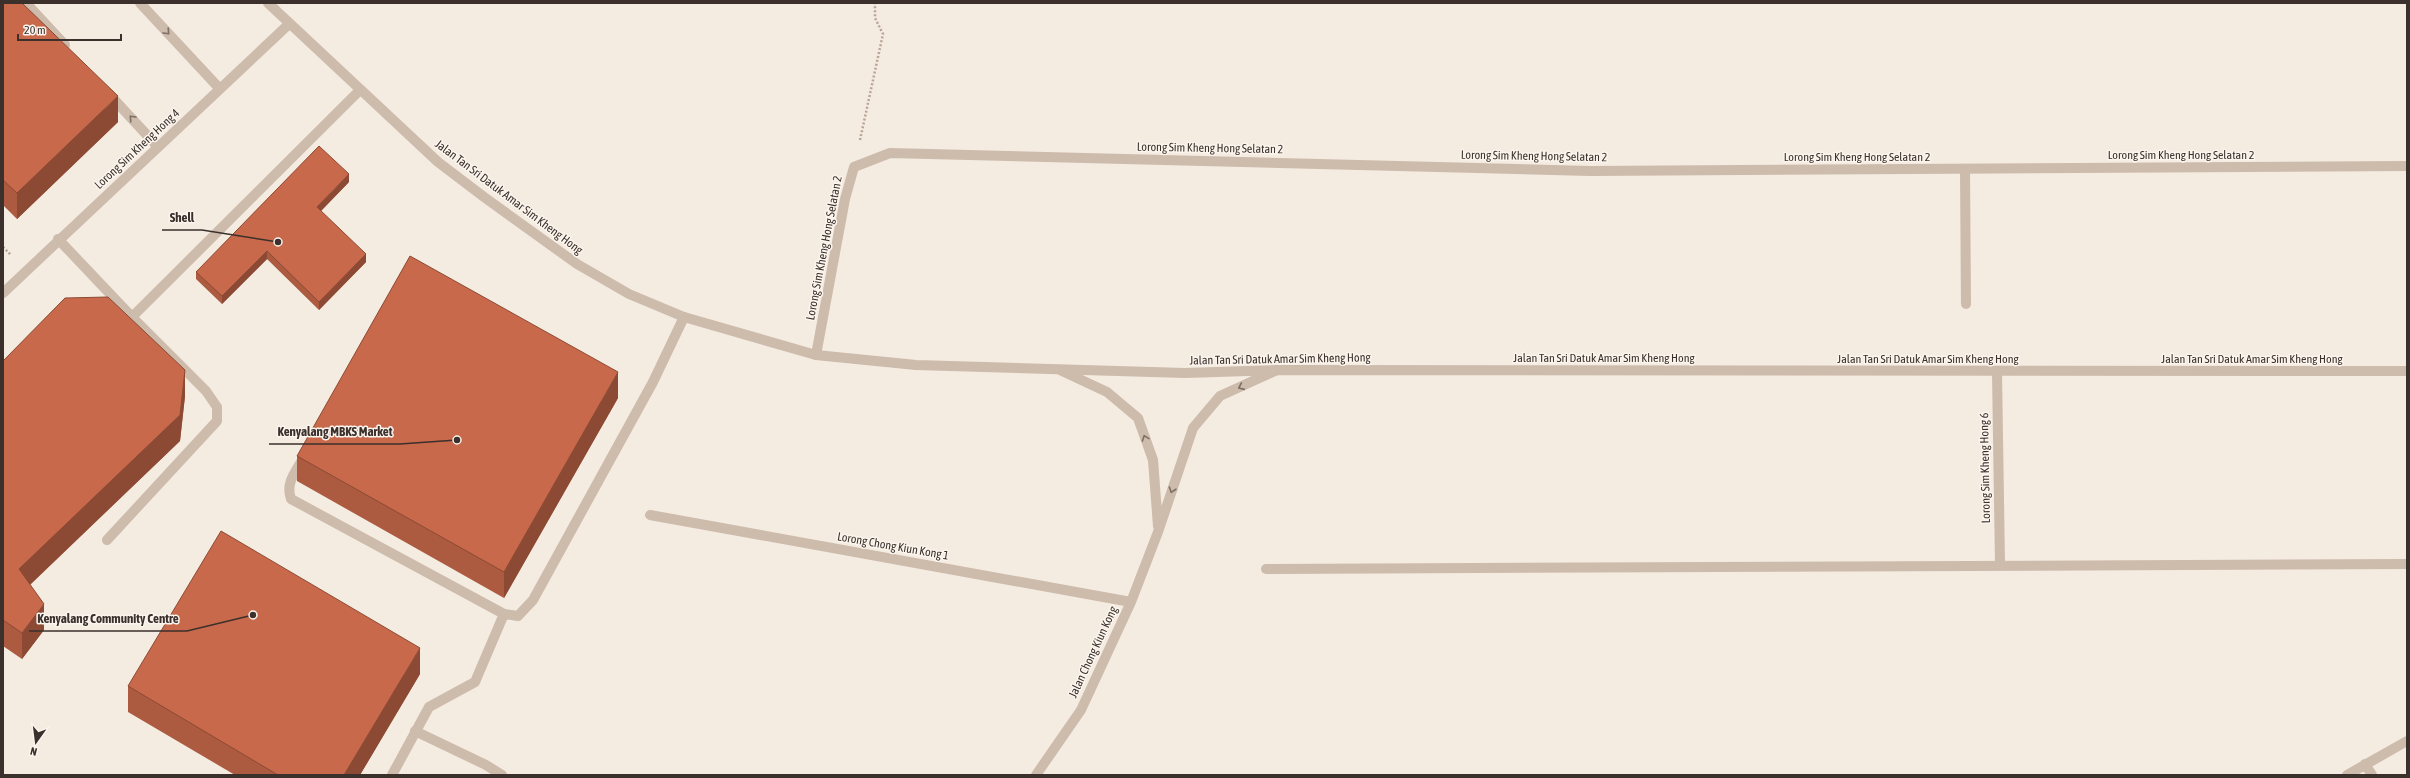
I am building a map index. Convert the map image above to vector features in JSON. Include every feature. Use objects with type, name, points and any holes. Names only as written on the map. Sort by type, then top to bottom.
[{"type":"street","points":[[26,3],[73,55]]},
{"type":"street","points":[[140,3],[220,89]]},
{"type":"street","name":"Jalan Tan Sri Datuk Amar Sim Kheng Hong","points":[[268,3],[438,162],[533,234],[577,264],[629,294],[684,317],[816,355],[916,365],[1185,373],[1277,370],[1997,372],[2407,371]]},
{"type":"street","name":"Lorong Sim Kheng Hong 4","points":[[3,293],[58,239],[289,24]]},
{"type":"street","points":[[100,84],[158,147]]},
{"type":"street","points":[[132,317],[360,90]]},
{"type":"street","name":"Lorong Sim Kheng Hong Selatan 2","points":[[816,355],[844,199],[854,167],[890,153],[1590,171],[2407,166]]},
{"type":"street","points":[[1965,169],[1966,304]]},
{"type":"street","points":[[58,239],[132,317],[206,391],[217,407],[217,421],[107,540]]},
{"type":"street","points":[[309,448],[289,482],[288,490],[291,499],[504,614],[518,616],[533,600],[653,382],[684,317]]},
{"type":"street","name":"Jalan Chong Kiun Kong","points":[[1060,370],[1106,392],[1138,418],[1153,460],[1158,532]]},
{"type":"street","name":"Jalan Chong Kiun Kong","points":[[1036,775],[1081,710],[1131,602],[1158,532],[1193,428],[1220,396],[1277,370]]},
{"type":"street","name":"Lorong Sim Kheng Hong 6","points":[[1997,372],[2000,564]]},
{"type":"street","name":"Lorong Chong Kiun Kong 1","points":[[650,515],[1131,602]]},
{"type":"street","points":[[1266,569],[2000,564],[2407,564]]},
{"type":"street","points":[[392,775],[429,707],[475,682],[504,614]]},
{"type":"street","points":[[416,731],[486,765],[502,775]]},
{"type":"street","points":[[2347,775],[2407,740]]},
{"type":"street","points":[[2365,764],[2372,775]]},
{"type":"path","points":[[854,167],[883,34],[875,18],[875,3]]},
{"type":"building","points":[[3,3],[22,3],[118,96],[17,193],[3,180]]},
{"type":"building","points":[[319,146],[349,174],[317,207],[366,254],[319,302],[267,251],[222,296],[196,272]]},
{"type":"building","points":[[410,256],[618,372],[504,572],[297,456]]},
{"type":"building","points":[[108,297],[185,370],[180,415],[19,569],[44,604],[22,633],[3,620],[3,361],[65,298]]},
{"type":"building","points":[[221,531],[420,648],[344,775],[278,775],[128,686]]},
{"type":"place","name":"Shell","points":[[278,242]]},
{"type":"place","name":"Kenyalang MBKS Market","points":[[457,440]]},
{"type":"place","name":"Kenyalang Community Centre","points":[[253,615]]}]
